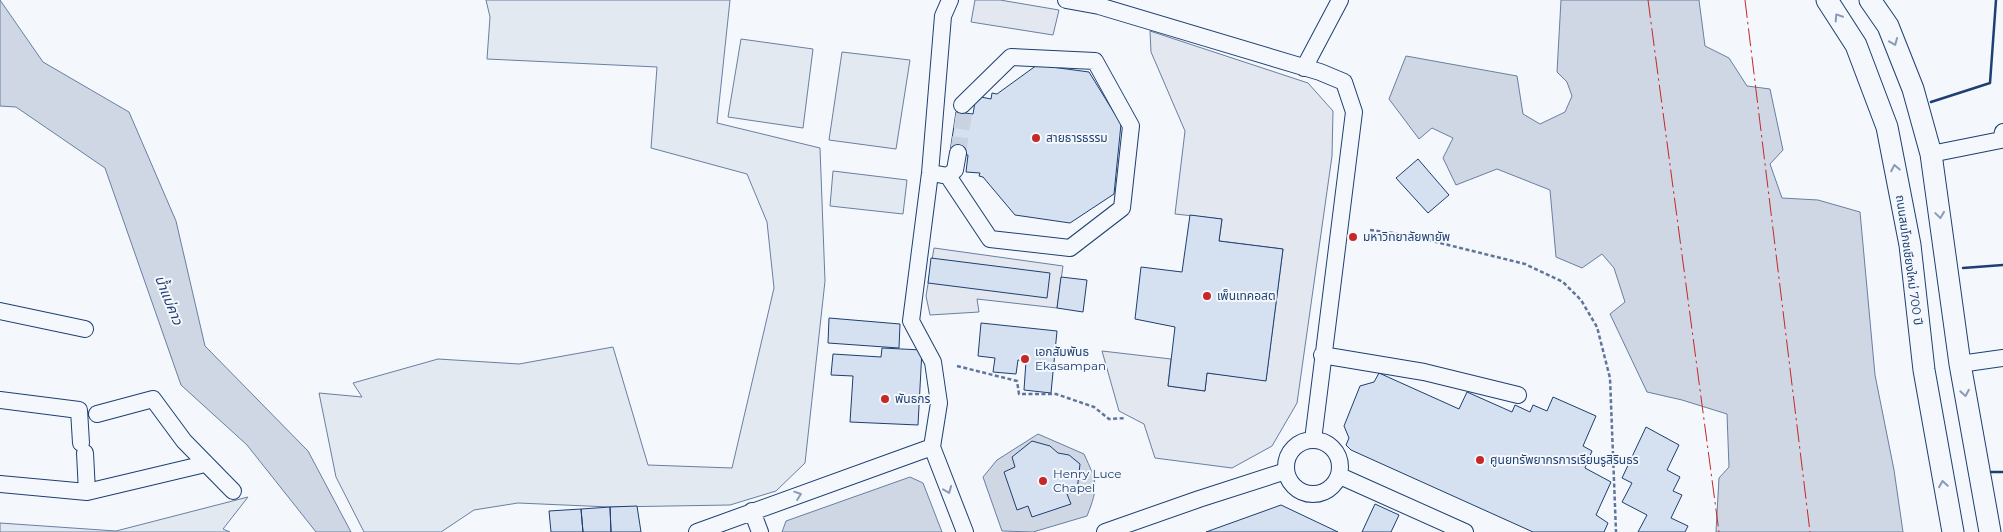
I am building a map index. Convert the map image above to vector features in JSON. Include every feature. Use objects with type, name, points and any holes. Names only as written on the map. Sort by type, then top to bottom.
[{"type":"main road","name":"ถนนสมโภชเชียงใหม่ 700 ปี","points":[[1827,0],[1856,45],[1887,127],[1910,245],[1924,370],[1953,532]]},
{"type":"main road","points":[[1870,0],[1888,26],[1913,89],[1931,154],[1960,364],[1990,532]]},
{"type":"street","points":[[950,0],[943,16],[930,173],[911,321],[933,362],[939,403],[932,448],[965,532]]},
{"type":"street","points":[[1066,0],[1099,6],[1304,68],[1344,82],[1354,112],[1322,355],[1313,440]]},
{"type":"street","points":[[1304,68],[1340,0]]},
{"type":"street","points":[[930,173],[948,176],[990,238],[1070,248],[1122,208],[1131,126],[1095,61],[1011,56],[963,109],[937,101]]},
{"type":"street","points":[[1931,154],[2001,140],[2003,132]]},
{"type":"street","points":[[948,176],[955,170],[958,154]]},
{"type":"street","points":[[0,311],[85,329]]},
{"type":"street","points":[[1322,355],[1424,372],[1518,395]]},
{"type":"street","points":[[1960,364],[2003,358]]},
{"type":"street","points":[[97,414],[153,399],[184,441],[232,490]]},
{"type":"street","points":[[0,400],[79,410],[87,492]]},
{"type":"street","points":[[1313,440],[1325,443],[1336,451],[1341,463],[1340,476],[1329,491],[1311,495],[1294,488],[1286,471],[1286,460],[1292,450],[1301,443],[1313,440]]},
{"type":"street","points":[[697,532],[932,448]]},
{"type":"street","points":[[0,484],[87,492],[205,464]]},
{"type":"street","points":[[1105,532],[1286,471]]},
{"type":"street","points":[[1340,476],[1465,532]]},
{"type":"street","points":[[752,511],[760,532]]},
{"type":"path","points":[[1370,230],[1408,235],[1524,264],[1563,282],[1581,300],[1597,328],[1610,378],[1616,532]]},
{"type":"path","points":[[957,366],[1017,381],[1019,394],[1056,394],[1094,407],[1109,419],[1126,418]]},
{"type":"shaded area","points":[[486,0],[730,0],[717,123],[820,148],[825,281],[805,463],[776,491],[730,505],[610,507],[518,503],[474,510],[441,532],[364,532],[336,477],[319,393],[362,397],[353,383],[438,359],[519,364],[613,347],[648,465],[732,468],[774,288],[767,222],[747,174],[651,148],[657,67],[487,59],[490,17]]},
{"type":"shaded area","points":[[975,0],[1000,0],[1059,10],[1053,35],[971,22]]},
{"type":"shaded area","points":[[1150,31],[1308,83],[1333,111],[1332,156],[1297,403],[1272,446],[1232,468],[1155,458],[1144,424],[1119,411],[1102,351],[1171,359],[1168,386],[1205,391],[1207,373],[1266,380],[1283,249],[1219,241],[1222,219],[1175,214],[1185,131],[1151,52]]},
{"type":"shaded area","points":[[741,39],[813,49],[803,128],[728,117]]},
{"type":"shaded area","points":[[842,52],[910,60],[896,149],[829,140]]},
{"type":"shaded area","points":[[833,171],[907,180],[903,214],[830,206]]},
{"type":"shaded area","points":[[934,248],[1063,266],[1057,308],[977,299],[979,312],[930,315],[926,296]]},
{"type":"shaded area","points":[[248,497],[223,529],[230,532],[0,532],[0,523],[116,531]]},
{"type":"water","name":"น้ำแม่คาว","points":[[0,0],[43,62],[129,112],[176,221],[205,346],[308,451],[351,532],[316,532],[247,445],[181,385],[105,168],[16,107],[0,106]]},
{"type":"water","points":[[1561,0],[1699,0],[1705,46],[1729,58],[1747,86],[1770,89],[1783,150],[1770,164],[1782,198],[1818,200],[1860,212],[1875,375],[1894,470],[1903,532],[1716,532],[1719,478],[1729,467],[1727,414],[1682,400],[1647,392],[1610,314],[1625,302],[1614,268],[1602,254],[1582,268],[1556,257],[1550,190],[1497,169],[1456,185],[1443,158],[1453,138],[1432,128],[1419,139],[1389,99],[1406,56],[1517,76],[1523,114],[1540,124],[1565,112],[1572,96],[1567,82],[1557,72]]},
{"type":"water","points":[[1038,434],[1084,454],[1092,471],[1095,484],[1091,506],[1087,516],[1033,532],[1002,531],[983,477],[997,460]]},
{"type":"water","points":[[910,477],[923,483],[942,532],[782,532],[786,521]]},
{"type":"building","name":"สายธารธรรม","points":[[1037,65],[1089,72],[1121,124],[1114,194],[1070,223],[1015,215],[983,177],[979,176],[980,173],[966,172],[968,155],[950,152],[956,112],[973,114],[976,96],[991,99],[992,93],[997,94]]},
{"type":"building","points":[[1418,159],[1449,195],[1428,213],[1396,178]]},
{"type":"building","name":"เพ็นเทคอสต","points":[[1190,215],[1222,219],[1219,241],[1283,249],[1266,381],[1207,373],[1205,391],[1168,386],[1175,327],[1135,319],[1141,267],[1182,272]]},
{"type":"building","points":[[931,258],[1050,273],[1047,298],[928,283]]},
{"type":"building","points":[[1061,277],[1087,280],[1083,312],[1057,308]]},
{"type":"building","points":[[829,318],[900,324],[899,348],[828,343]]},
{"type":"building","name":"เอกสัมพันธ Ekasampan","points":[[981,323],[1057,331],[1051,393],[1024,390],[1026,361],[1018,360],[1016,374],[993,372],[995,358],[978,356]]},
{"type":"building","name":"พันธกร","points":[[882,348],[922,350],[918,425],[850,422],[853,376],[831,375],[833,354],[881,357]]},
{"type":"building","name":"ศูนยทรัพยากรการเรียนรูสิรินธร","points":[[1379,373],[1459,409],[1467,392],[1512,412],[1515,405],[1530,412],[1533,405],[1547,411],[1553,397],[1596,416],[1583,446],[1592,451],[1585,468],[1611,482],[1596,515],[1608,523],[1604,532],[1533,532],[1351,450],[1346,445],[1349,438],[1344,426],[1360,386],[1374,382]]},
{"type":"building","points":[[1646,427],[1679,445],[1667,470],[1680,477],[1673,491],[1682,495],[1671,518],[1688,526],[1685,532],[1638,532],[1647,515],[1622,502],[1632,483],[1622,478]]},
{"type":"building","name":"Henry Luce Chapel","points":[[1032,441],[1050,446],[1058,453],[1069,455],[1080,464],[1077,491],[1067,494],[1071,504],[1032,517],[1028,506],[1017,510],[1004,472],[1015,467],[1012,457]]},
{"type":"building","points":[[1375,504],[1399,515],[1391,532],[1362,532]]},
{"type":"building","points":[[1281,505],[1338,532],[1206,532]]},
{"type":"building","points":[[637,506],[641,532],[611,532],[610,507]]},
{"type":"building","points":[[610,507],[611,532],[583,532],[581,509]]},
{"type":"building","points":[[581,509],[583,532],[551,532],[549,511]]},
{"type":"tunnel","points":[[958,153],[964,113]]},
{"type":"wall","points":[[1931,102],[1990,83],[1996,0]]},
{"type":"wall","points":[[1963,268],[2003,265]]},
{"type":"wall","points":[[1991,472],[2003,472]]},
{"type":"power","points":[[1648,0],[1719,532]]},
{"type":"power","points":[[1745,0],[1810,532]]},
{"type":"place","name":"สายธารธรรม","points":[[1036,138]]},
{"type":"place","name":"มหาวิทยาลัยพายัพ","points":[[1353,237]]},
{"type":"place","name":"เพ็นเทคอสต","points":[[1207,296]]},
{"type":"place","name":"เอกสัมพันธ Ekasampan","points":[[1025,359]]},
{"type":"place","name":"พันธกร","points":[[885,399]]},
{"type":"place","name":"ศูนยทรัพยากรการเรียนรูสิรินธร","points":[[1480,460]]},
{"type":"place","name":"Henry Luce Chapel","points":[[1043,481]]}]
